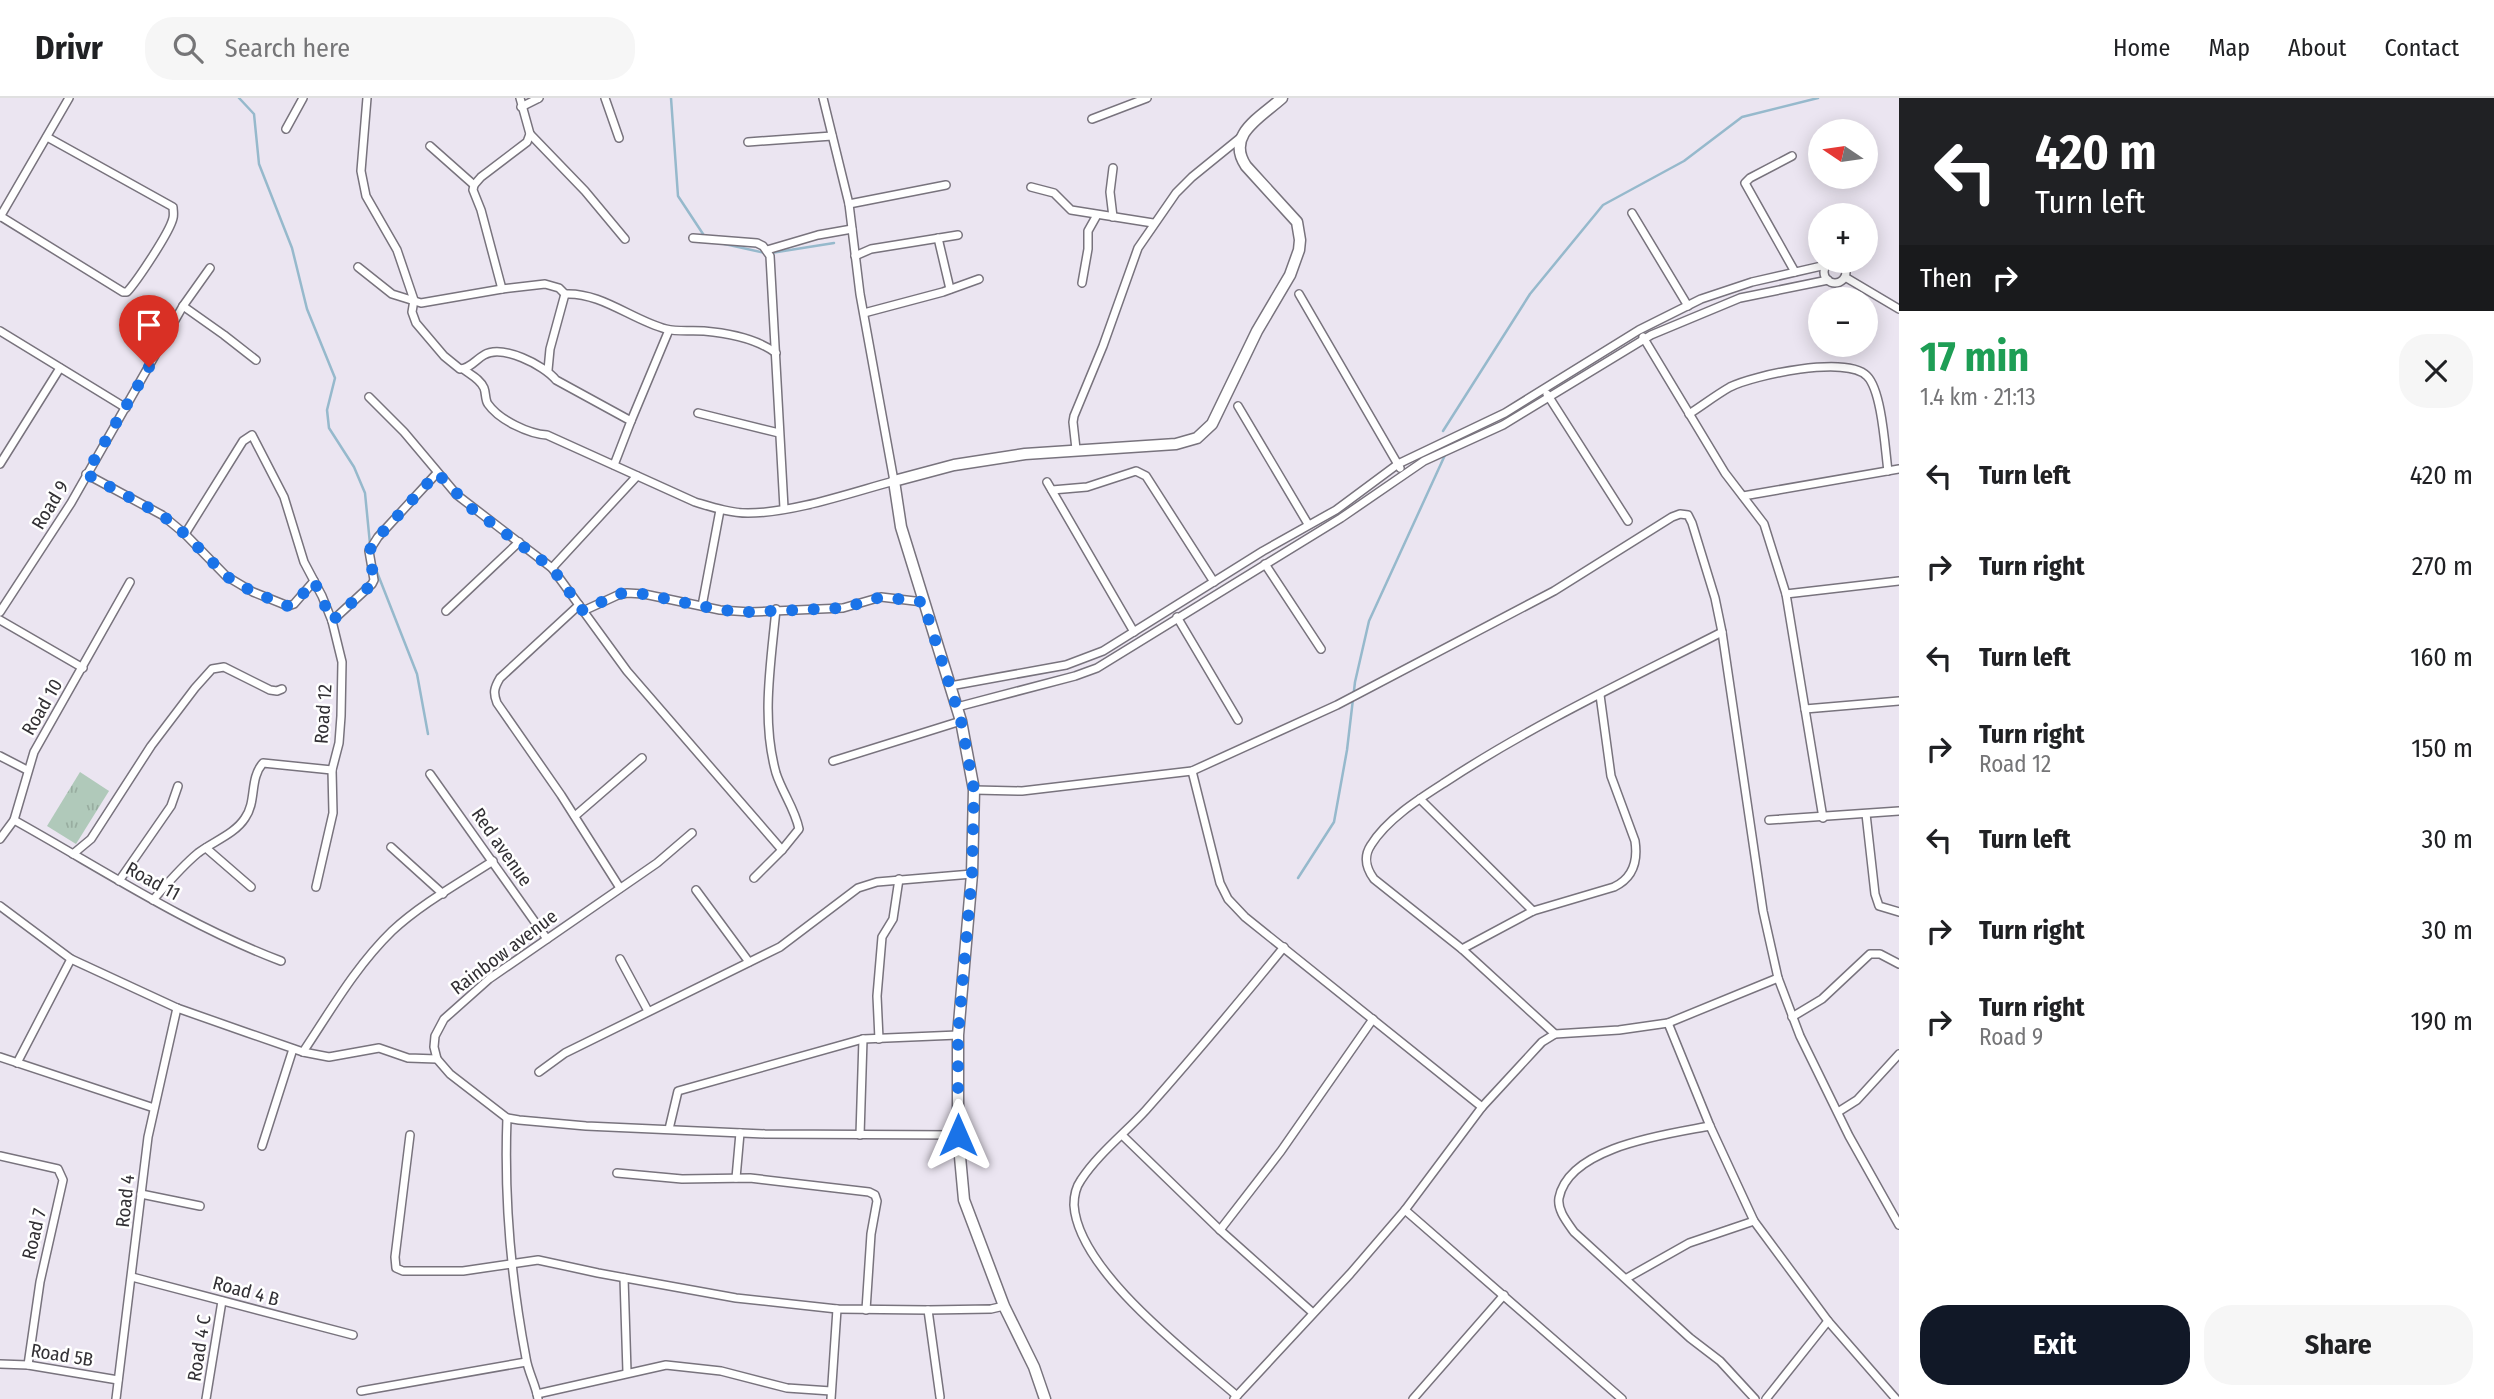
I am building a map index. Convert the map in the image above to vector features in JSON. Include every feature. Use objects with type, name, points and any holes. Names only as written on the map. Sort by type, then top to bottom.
[{"type":"street","points":[[47,136],[173,206],[173,219],[130,289],[123,292],[0,217],[69,98]]},
{"type":"street","points":[[286,129],[303,98]]},
{"type":"street","points":[[368,98],[361,171],[366,196],[393,241],[414,300],[412,312],[416,323],[454,366],[477,379],[484,388],[487,404],[503,418],[536,435],[547,435],[695,502],[720,510],[748,513],[784,509],[954,465],[1025,454],[1186,442],[1205,432],[1219,413],[1257,331],[1290,275],[1300,250],[1297,222],[1240,157],[1240,138]]},
{"type":"street","points":[[539,98],[521,102],[530,134],[585,191],[625,239]]},
{"type":"street","points":[[606,98],[618,138]]},
{"type":"street","points":[[822,98],[849,204],[864,313],[901,527],[961,721],[974,790],[972,874],[958,1035],[958,1135],[964,1200],[1004,1306],[1034,1367],[1045,1399]]},
{"type":"street","points":[[1092,119],[1147,98]]},
{"type":"street","points":[[1076,449],[1074,415],[1103,346],[1134,257],[1153,223],[1192,177],[1240,138],[1282,98]]},
{"type":"street","points":[[502,289],[473,190],[474,185],[527,142],[530,134]]},
{"type":"street","points":[[748,142],[832,136]]},
{"type":"street","points":[[430,146],[474,185]]},
{"type":"street","points":[[1792,156],[1745,183],[1795,272]]},
{"type":"street","points":[[1113,168],[1110,192],[1113,217]]},
{"type":"street","points":[[849,204],[946,185]]},
{"type":"street","points":[[1031,187],[1054,193],[1071,210],[1153,223]]},
{"type":"street","points":[[1632,213],[1688,306]]},
{"type":"street","points":[[1083,283],[1088,231],[1097,215]]},
{"type":"street","points":[[767,250],[818,235],[852,229]]},
{"type":"street","points":[[855,256],[871,249],[958,235]]},
{"type":"street","points":[[693,238],[746,241],[757,243],[767,250],[771,264],[784,509]]},
{"type":"street","points":[[939,238],[950,289]]},
{"type":"street","points":[[358,267],[392,294],[421,303],[545,284],[559,288],[565,294],[584,294],[669,330],[723,334],[765,345],[776,353]]},
{"type":"street","name":"Road 9","points":[[0,612],[52,532],[183,306],[210,268]]},
{"type":"street","points":[[950,686],[1066,665],[1103,651],[1359,495],[1398,464],[1505,413],[1639,330],[1688,306],[1752,282],[1808,269]]},
{"type":"street","points":[[1825,273],[1828,280]]},
{"type":"street","points":[[957,707],[1075,676],[1097,667],[1340,518],[1404,474],[1442,452],[1503,425],[1645,340],[1740,298],[1828,280],[1835,283],[1846,273]]},
{"type":"street","points":[[1845,276],[1899,309]]},
{"type":"street","points":[[864,313],[979,279]]},
{"type":"street","points":[[548,370],[547,364],[565,294]]},
{"type":"street","points":[[1299,295],[1404,474]]},
{"type":"street","points":[[183,306],[256,360]]},
{"type":"street","points":[[614,465],[669,330]]},
{"type":"street","points":[[1639,330],[1725,473],[1764,524],[1786,594],[1824,818]]},
{"type":"street","points":[[0,331],[126,408]]},
{"type":"street","points":[[463,369],[483,355],[504,352],[548,370],[556,380],[631,421]]},
{"type":"street","points":[[1689,414],[1731,387],[1763,376],[1831,367],[1861,371],[1870,379],[1878,401],[1888,471]]},
{"type":"street","points":[[0,464],[60,368]]},
{"type":"street","points":[[1543,388],[1628,521]]},
{"type":"street","points":[[369,397],[471,508],[552,568],[627,671],[782,850]]},
{"type":"street","points":[[1238,406],[1308,524]]},
{"type":"street","points":[[698,413],[779,433]]},
{"type":"street","name":"Road 12","points":[[153,900],[176,873],[246,817],[255,776],[263,763],[332,770],[339,743],[342,662],[332,621],[304,562],[284,497],[252,435],[243,441],[185,534]]},
{"type":"street","points":[[1743,496],[1899,469]]},
{"type":"street","points":[[1052,490],[1078,488],[1136,471],[1142,472],[1214,582]]},
{"type":"street","points":[[332,621],[372,584],[374,580],[369,551],[378,537],[437,473]]},
{"type":"street","points":[[86,474],[147,505],[185,534],[226,576],[253,592],[281,604],[294,604],[314,581]]},
{"type":"street","points":[[552,568],[637,476]]},
{"type":"street","points":[[1047,482],[1134,632]]},
{"type":"street","points":[[702,606],[720,510]]},
{"type":"street","points":[[974,790],[1022,791],[1192,771],[1337,705],[1541,598],[1680,514],[1688,515],[1715,598],[1722,632],[1763,911],[1778,978],[1792,1017],[1854,1145],[1899,1225]]},
{"type":"street","points":[[446,611],[519,542]]},
{"type":"street","points":[[1265,564],[1321,649]]},
{"type":"street","name":"Road 10","points":[[0,839],[14,820],[34,752],[130,582]]},
{"type":"street","points":[[1786,594],[1899,582]]},
{"type":"street","points":[[620,887],[498,704],[494,695],[500,678],[581,608],[618,594],[644,594],[702,606],[750,612],[843,608],[881,597],[923,602]]},
{"type":"street","points":[[754,878],[799,828],[782,793],[772,751],[767,687],[776,609]]},
{"type":"street","points":[[1177,617],[1238,720]]},
{"type":"street","name":"Road 10","points":[[0,620],[83,668]]},
{"type":"street","points":[[1555,1034],[1462,949],[1374,879],[1367,869],[1366,855],[1386,827],[1420,799],[1469,767],[1722,632]]},
{"type":"street","points":[[73,855],[91,839],[151,746],[194,688],[212,669],[224,667],[270,690],[282,689]]},
{"type":"street","points":[[1462,949],[1533,911],[1614,887],[1629,877],[1636,852],[1611,776],[1600,695]]},
{"type":"street","points":[[1805,709],[1899,701]]},
{"type":"street","points":[[833,761],[961,721]]},
{"type":"street","points":[[0,756],[27,770]]},
{"type":"street","points":[[575,816],[642,758]]},
{"type":"street","points":[[316,887],[333,813],[332,770]]},
{"type":"street","points":[[1192,771],[1220,883],[1228,899],[1245,917],[1482,1107]]},
{"type":"street","name":"Red avenue","points":[[430,774],[547,939]]},
{"type":"street","points":[[119,881],[171,806],[178,786]]},
{"type":"street","points":[[1420,799],[1533,911]]},
{"type":"street","points":[[1769,820],[1899,811]]},
{"type":"street","points":[[1866,814],[1875,894],[1879,906],[1899,912]]},
{"type":"street","name":"Road 11","points":[[14,820],[153,900],[238,945],[281,961]]},
{"type":"street","name":"Rainbow avenue","points":[[437,1059],[435,1036],[443,1019],[489,979],[657,863],[692,833]]},
{"type":"street","points":[[391,847],[443,894]]},
{"type":"street","points":[[206,848],[251,887]]},
{"type":"street","points":[[303,1052],[355,972],[393,930],[408,917],[493,861]]},
{"type":"street","points":[[539,1072],[565,1053],[780,947],[858,888],[899,879],[972,874]]},
{"type":"street","points":[[879,1039],[877,996],[882,937],[893,919],[899,879]]},
{"type":"street","points":[[696,890],[749,962]]},
{"type":"street","points":[[0,906],[71,959],[177,1008],[293,1049],[329,1058],[379,1048],[408,1058],[437,1059],[450,1074],[507,1118],[586,1126],[740,1133],[958,1135]]},
{"type":"street","points":[[1284,947],[1221,1024],[1079,1182],[1074,1205],[1079,1228],[1090,1252],[1138,1308],[1235,1397],[1350,1274],[1405,1210],[1482,1107],[1542,1042],[1555,1034],[1619,1030],[1668,1023],[1778,978]]},
{"type":"street","points":[[1792,1017],[1822,999],[1870,954],[1880,954],[1899,964]]},
{"type":"street","points":[[17,1063],[71,959]]},
{"type":"street","points":[[620,959],[648,1012]]},
{"type":"street","name":"Road 4","points":[[116,1399],[148,1136],[177,1008]]},
{"type":"street","points":[[1220,1230],[1281,1151],[1373,1019]]},
{"type":"street","points":[[1668,1023],[1710,1126],[1754,1221],[1828,1321],[1896,1399]]},
{"type":"street","points":[[669,1129],[678,1091],[863,1039],[958,1035]]},
{"type":"street","points":[[860,1135],[863,1039]]},
{"type":"street","points":[[262,1146],[293,1049]]},
{"type":"street","points":[[1838,1112],[1857,1100],[1899,1054]]},
{"type":"street","points":[[0,1057],[154,1108]]},
{"type":"street","points":[[507,1118],[506,1175],[512,1264],[526,1362],[538,1396],[627,1372],[666,1365],[721,1371],[787,1388],[831,1395],[837,1309]]},
{"type":"street","points":[[1710,1126],[1622,1144],[1577,1169],[1566,1183],[1559,1199],[1561,1212],[1574,1232],[1720,1362],[1755,1399]]},
{"type":"street","points":[[736,1178],[740,1133]]},
{"type":"street","points":[[410,1135],[395,1257],[396,1268],[403,1271],[463,1271],[538,1260],[736,1297],[837,1309],[991,1309],[1004,1306]]},
{"type":"street","points":[[1123,1136],[1220,1230],[1313,1313]]},
{"type":"street","name":"Road 7","points":[[0,1156],[58,1169],[63,1180],[40,1282],[27,1365]]},
{"type":"street","points":[[617,1173],[682,1179],[736,1178],[813,1184],[875,1195],[877,1201],[871,1234],[866,1310]]},
{"type":"street","points":[[141,1194],[200,1206]]},
{"type":"street","points":[[1405,1210],[1622,1399]]},
{"type":"street","points":[[1627,1278],[1689,1243],[1754,1221]]},
{"type":"street","name":"Road 4 B","points":[[132,1277],[353,1335]]},
{"type":"street","points":[[624,1278],[627,1372]]},
{"type":"street","points":[[1413,1399],[1504,1295]]},
{"type":"street","name":"Road 4 C","points":[[206,1399],[222,1301]]},
{"type":"street","points":[[928,1310],[940,1397]]},
{"type":"street","points":[[1766,1399],[1828,1321]]},
{"type":"street","points":[[361,1391],[526,1362]]},
{"type":"street","name":"Road 5B","points":[[0,1364],[27,1365],[118,1380]]},
{"type":"green space","points":[[80,772],[109,791],[76,844],[47,826]]},
{"type":"waterway","points":[[239,98],[254,114],[259,164],[292,248],[307,309],[335,378],[327,410],[329,428],[354,467],[365,493],[370,544]]},
{"type":"waterway","points":[[671,98],[678,196],[705,237]]},
{"type":"waterway","points":[[1443,431],[1530,294],[1603,205],[1684,161],[1742,117],[1818,98]]},
{"type":"waterway","points":[[720,243],[765,253]]},
{"type":"waterway","points":[[771,253],[834,243]]},
{"type":"waterway","points":[[1298,878],[1334,822],[1347,750],[1355,682],[1369,621],[1445,455]]},
{"type":"waterway","points":[[375,567],[417,674],[428,734]]},
{"type":"route","points":[[149,367],[86,474],[162,515],[185,534],[226,576],[253,592],[288,606],[294,604],[314,581],[332,621],[372,584],[374,580],[369,551],[378,537],[437,473],[471,508],[552,568],[583,611],[618,594],[626,593],[644,594],[720,610],[750,612],[843,608],[881,597],[923,602],[961,721],[974,790],[972,874],[958,1035],[958,1135]]}]
